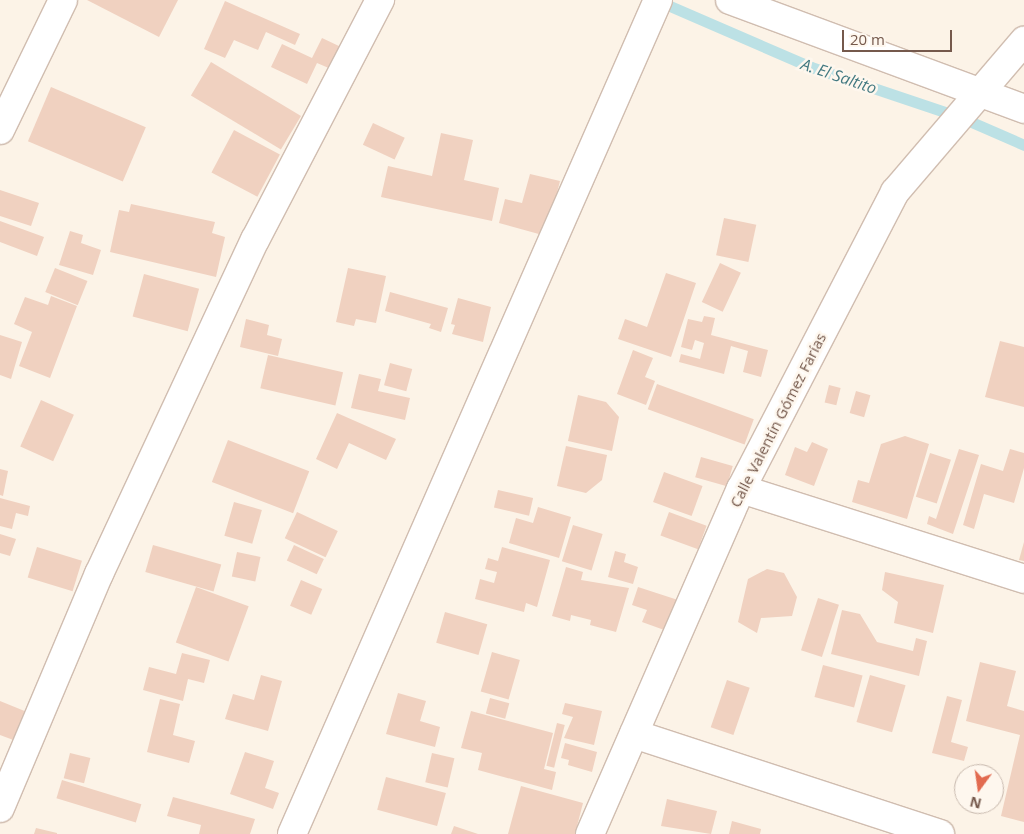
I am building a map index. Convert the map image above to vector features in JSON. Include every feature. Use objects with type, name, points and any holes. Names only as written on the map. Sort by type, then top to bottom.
[{"type":"street","points":[[0,130],[63,0]]},
{"type":"street","points":[[0,808],[99,574],[243,267],[380,0]]},
{"type":"street","points":[[292,834],[658,0]]},
{"type":"street","points":[[730,0],[1024,109]]},
{"type":"street","name":"Calle Valentín Gómez Farías","points":[[590,834],[741,489],[895,192],[1024,41]]},
{"type":"street","points":[[741,489],[1024,580]]},
{"type":"street","points":[[634,734],[940,834]]},
{"type":"building","points":[[87,0],[178,0],[159,37]]},
{"type":"building","points":[[225,1],[300,34],[295,45],[266,32],[258,50],[234,40],[225,58],[204,49]]},
{"type":"building","points":[[322,38],[341,47],[331,69],[317,63],[307,84],[271,67],[282,44],[312,58]]},
{"type":"building","points":[[211,62],[301,116],[281,150],[191,95]]},
{"type":"building","points":[[51,87],[146,127],[123,182],[28,141]]},
{"type":"building","points":[[373,123],[405,138],[395,160],[363,145]]},
{"type":"building","points":[[234,130],[280,154],[257,197],[211,172]]},
{"type":"building","points":[[441,133],[473,140],[464,180],[499,188],[492,221],[381,197],[388,166],[432,176]]},
{"type":"building","points":[[530,174],[560,181],[546,236],[499,223],[505,199],[522,203]]},
{"type":"building","points":[[0,190],[39,203],[31,226],[0,216]]},
{"type":"building","points":[[131,204],[215,222],[212,233],[225,237],[216,277],[110,252],[119,210],[129,212]]},
{"type":"building","points":[[724,218],[756,225],[748,262],[716,255]]},
{"type":"building","points":[[0,221],[44,237],[37,256],[0,242]]},
{"type":"building","points":[[70,231],[83,235],[81,243],[101,250],[93,275],[59,265]]},
{"type":"building","points":[[720,263],[741,273],[723,312],[702,302]]},
{"type":"building","points":[[55,268],[87,281],[78,305],[45,292]]},
{"type":"building","points":[[348,268],[386,276],[376,323],[356,319],[354,326],[336,322]]},
{"type":"building","points":[[666,273],[696,283],[671,357],[618,339],[625,319],[647,327]]},
{"type":"building","points":[[144,274],[199,289],[188,331],[133,317]]},
{"type":"building","points":[[390,292],[448,308],[441,332],[429,328],[431,324],[385,311]]},
{"type":"building","points":[[51,296],[77,306],[50,378],[19,366],[32,332],[14,324],[25,297],[48,305]]},
{"type":"building","points":[[458,298],[491,307],[483,342],[452,334],[455,325],[451,324]]},
{"type":"building","points":[[704,316],[715,318],[711,335],[768,350],[761,377],[743,372],[748,351],[731,346],[724,374],[679,362],[681,354],[700,359],[704,343],[695,340],[692,350],[681,347],[688,319],[702,322]]},
{"type":"building","points":[[246,319],[269,325],[267,335],[282,339],[278,356],[240,347]]},
{"type":"building","points":[[0,335],[22,342],[11,379],[0,375]]},
{"type":"building","points":[[1000,341],[1024,347],[1024,407],[985,397]]},
{"type":"building","points":[[633,350],[653,358],[645,377],[655,381],[646,405],[617,394]]},
{"type":"building","points":[[268,355],[343,372],[335,405],[260,388]]},
{"type":"building","points":[[390,363],[412,369],[406,391],[384,385]]},
{"type":"building","points":[[359,374],[381,379],[378,391],[410,398],[405,420],[351,408]]},
{"type":"building","points":[[657,384],[754,419],[745,445],[648,409]]},
{"type":"building","points":[[829,385],[841,388],[836,405],[825,402]]},
{"type":"building","points":[[856,391],[870,395],[864,417],[850,413]]},
{"type":"building","points":[[578,395],[606,402],[619,417],[612,451],[568,441]]},
{"type":"building","points":[[41,400],[74,415],[53,461],[20,447]]},
{"type":"building","points":[[337,413],[396,439],[386,460],[349,443],[337,469],[316,459]]},
{"type":"building","points":[[905,436],[929,444],[907,519],[852,502],[858,480],[869,483],[881,444]]},
{"type":"building","points":[[228,440],[309,471],[293,513],[212,482]]},
{"type":"building","points":[[812,442],[828,449],[814,486],[785,475],[795,447],[807,452]]},
{"type":"building","points":[[566,446],[607,455],[602,480],[586,493],[557,486]]},
{"type":"building","points":[[959,449],[979,455],[953,534],[927,524],[929,516],[936,519]]},
{"type":"building","points":[[1010,449],[1024,453],[1024,468],[1014,503],[984,494],[974,529],[963,525],[981,464],[1003,471]]},
{"type":"building","points":[[930,453],[951,460],[937,504],[916,497]]},
{"type":"building","points":[[701,457],[733,466],[727,486],[695,477]]},
{"type":"building","points":[[0,469],[8,471],[3,496],[0,495]]},
{"type":"building","points":[[664,472],[703,486],[692,516],[653,502]]},
{"type":"building","points":[[498,490],[533,498],[529,516],[494,508]]},
{"type":"building","points":[[0,498],[30,506],[28,516],[16,513],[12,529],[0,526]]},
{"type":"building","points":[[234,502],[262,510],[252,544],[224,536]]},
{"type":"building","points":[[538,507],[571,517],[559,558],[509,543],[516,518],[533,523]]},
{"type":"building","points":[[297,512],[338,531],[326,557],[285,538]]},
{"type":"building","points":[[669,512],[707,526],[698,549],[660,535]]},
{"type":"building","points":[[573,525],[603,534],[592,570],[562,561]]},
{"type":"building","points":[[0,534],[16,539],[10,556],[0,553]]},
{"type":"building","points":[[1024,542],[1024,561],[1019,560]]},
{"type":"building","points":[[153,545],[221,565],[214,591],[145,572]]},
{"type":"building","points":[[294,545],[324,559],[317,574],[287,560]]},
{"type":"building","points":[[37,547],[82,561],[73,591],[28,578]]},
{"type":"building","points":[[502,547],[550,560],[537,607],[526,603],[524,612],[475,599],[480,579],[494,583],[497,572],[485,569],[488,558],[498,561]]},
{"type":"building","points":[[615,551],[626,554],[624,562],[638,567],[633,584],[608,577]]},
{"type":"building","points":[[237,552],[260,557],[255,581],[232,576]]},
{"type":"building","points":[[566,567],[583,572],[581,580],[629,588],[616,632],[590,625],[591,620],[571,615],[570,621],[552,616]]},
{"type":"building","points":[[767,569],[784,573],[797,597],[792,616],[761,618],[757,633],[738,622],[748,579]]},
{"type":"building","points":[[885,572],[944,585],[933,633],[894,623],[898,602],[882,590]]},
{"type":"building","points":[[301,580],[322,589],[311,615],[290,606]]},
{"type":"building","points":[[196,587],[249,606],[228,662],[176,642]]},
{"type":"building","points":[[638,587],[678,600],[667,631],[642,622],[647,610],[632,605]]},
{"type":"building","points":[[818,598],[839,605],[822,657],[801,650]]},
{"type":"building","points":[[842,610],[860,614],[877,642],[913,651],[916,638],[927,641],[919,676],[831,654]]},
{"type":"building","points":[[445,612],[487,624],[478,655],[436,643]]},
{"type":"building","points":[[492,652],[520,660],[509,699],[481,691]]},
{"type":"building","points":[[182,653],[210,660],[204,683],[188,679],[183,701],[143,690],[149,667],[176,674]]},
{"type":"building","points":[[980,662],[1016,671],[1007,706],[1024,711],[1024,822],[1001,816],[1004,814],[1004,803],[1020,735],[966,721]]},
{"type":"building","points":[[823,665],[863,676],[854,707],[814,697]]},
{"type":"building","points":[[261,675],[282,681],[268,731],[225,719],[233,694],[254,700]]},
{"type":"building","points":[[870,675],[906,685],[892,732],[856,722]]},
{"type":"building","points":[[727,680],[750,688],[733,735],[711,727]]},
{"type":"building","points":[[398,693],[426,701],[420,721],[440,727],[435,747],[386,734]]},
{"type":"building","points":[[947,696],[962,700],[951,742],[968,747],[964,761],[932,753]]},
{"type":"building","points":[[490,698],[509,703],[505,719],[486,713]]},
{"type":"building","points":[[160,699],[180,704],[173,735],[195,741],[189,763],[147,752]]},
{"type":"building","points":[[0,701],[27,712],[16,741],[0,735]]},
{"type":"building","points":[[565,703],[602,711],[594,745],[564,738],[573,717],[562,714]]},
{"type":"building","points":[[471,711],[553,733],[544,769],[556,772],[552,790],[478,770],[482,753],[461,748]]},
{"type":"building","points":[[557,723],[565,725],[554,768],[546,766]]},
{"type":"building","points":[[565,743],[597,752],[592,772],[568,765],[569,760],[561,758]]},
{"type":"building","points":[[245,752],[274,761],[265,788],[279,793],[273,809],[230,794]]},
{"type":"building","points":[[70,753],[90,758],[84,783],[64,778]]},
{"type":"building","points":[[432,753],[454,758],[448,787],[425,782]]},
{"type":"building","points":[[386,777],[446,793],[437,826],[377,810]]},
{"type":"building","points":[[62,780],[141,804],[136,822],[56,798]]},
{"type":"building","points":[[521,786],[583,803],[575,834],[508,834]]},
{"type":"building","points":[[173,797],[255,819],[250,834],[199,834],[201,825],[167,816]]},
{"type":"building","points":[[667,799],[717,811],[711,834],[661,826]]},
{"type":"building","points":[[732,821],[761,829],[760,834],[729,834]]},
{"type":"building","points":[[454,826],[478,834],[451,834]]},
{"type":"building","points":[[36,828],[57,833],[57,834],[34,834]]},
{"type":"waterway","name":"A. El Saltito","points":[[656,0],[811,67],[960,117],[1024,145]]}]
